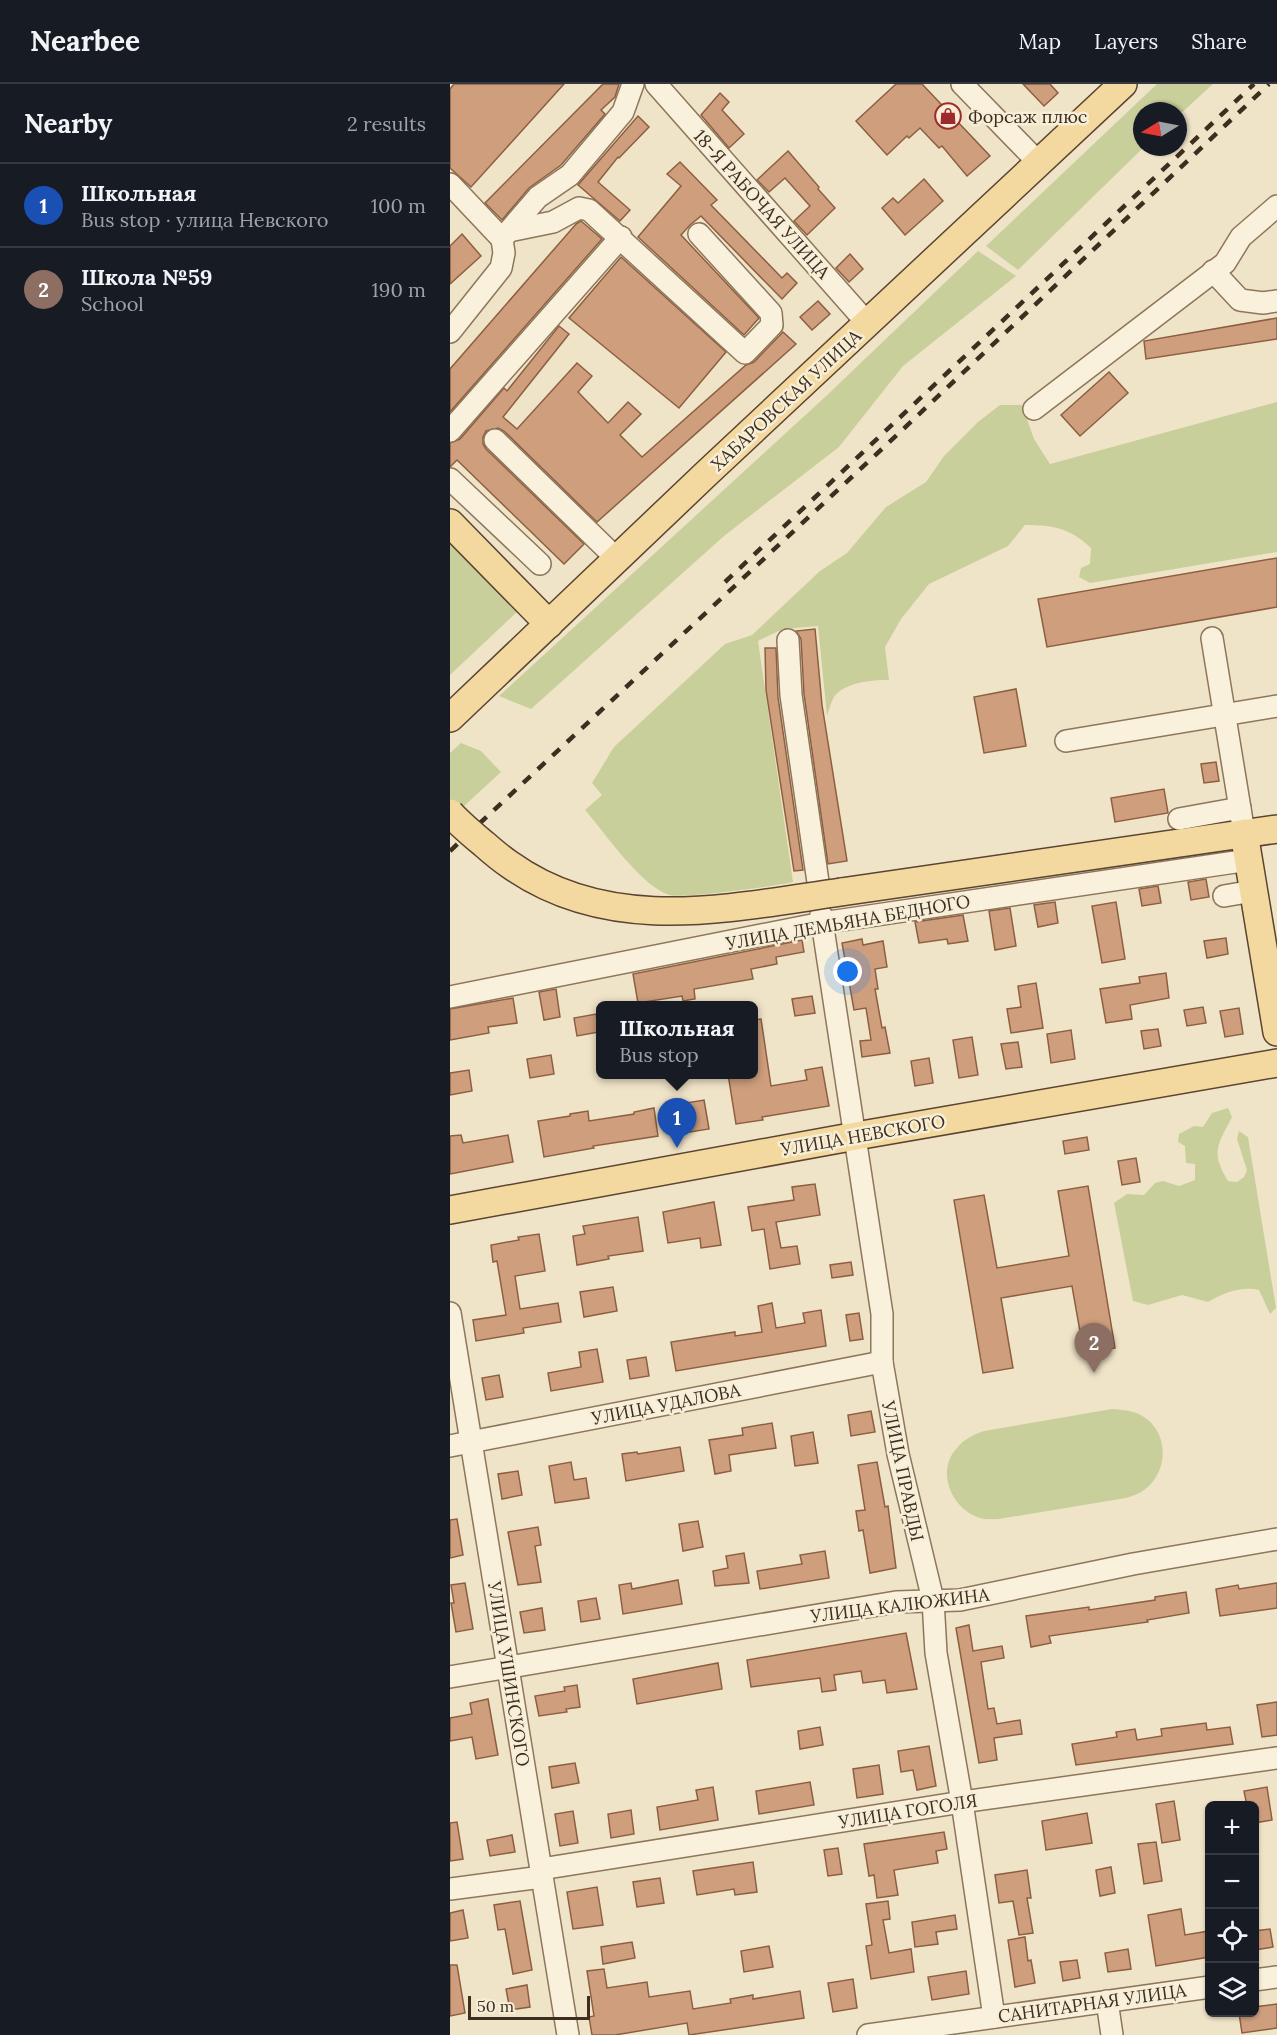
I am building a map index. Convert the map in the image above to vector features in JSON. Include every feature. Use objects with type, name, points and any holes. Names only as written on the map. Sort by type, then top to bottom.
[{"type":"main road","name":"ХАБАРОВСКАЯ УЛИЦА","points":[[450,718],[1123,84]]},
{"type":"main road","points":[[450,523],[549,624]]},
{"type":"main road","name":"УЛИЦА ДЕМЬЯНА БЕДНОГО","points":[[450,813],[509,865],[549,888],[581,900],[613,908],[663,912],[722,909],[830,887],[1242,821],[1277,828]]},
{"type":"main road","points":[[1242,821],[1277,1032]]},
{"type":"main road","name":"УЛИЦА НЕВСКОГО","points":[[450,1210],[856,1136],[1277,1063]]},
{"type":"street","points":[[450,332],[501,268],[506,235],[538,197],[570,176],[623,112],[633,84]]},
{"type":"street","name":"18-Я РАБОЧАЯ УЛИЦА","points":[[656,84],[868,324]]},
{"type":"street","points":[[962,84],[1038,162]]},
{"type":"street","points":[[450,184],[506,235]]},
{"type":"street","points":[[1034,409],[1225,263],[1241,237],[1277,206]]},
{"type":"street","points":[[506,235],[553,222],[579,208],[589,210],[745,353],[772,325],[771,313],[699,234]]},
{"type":"street","points":[[450,430],[621,237]]},
{"type":"street","points":[[1213,271],[1240,300],[1263,303],[1277,301]]},
{"type":"street","points":[[495,440],[617,559]]},
{"type":"street","points":[[450,479],[540,564]]},
{"type":"street","points":[[1179,819],[1242,821],[1212,638]]},
{"type":"street","points":[[788,640],[791,696],[830,887]]},
{"type":"street","points":[[1066,741],[1277,706]]},
{"type":"street","name":"УЛИЦА ДЕМЬЯНА БЕДНОГО","points":[[450,997],[821,919],[1249,860]]},
{"type":"street","points":[[1224,896],[1253,891]]},
{"type":"street","name":"УЛИЦА ПРАВДЫ","points":[[821,919],[882,1314],[882,1362],[898,1454],[933,1600],[936,1653],[962,1802],[994,2017]]},
{"type":"street","name":"УЛИЦА УШИНСКОГО","points":[[450,1313],[568,2035]]},
{"type":"street","name":"УЛИЦА УДАЛОВА","points":[[450,1446],[882,1362]]},
{"type":"street","name":"УЛИЦА КАЛЮЖИНА","points":[[450,1677],[896,1602],[960,1600],[980,1597],[1030,1584],[1277,1539]]},
{"type":"street","name":"УЛИЦА ГОГОЛЯ","points":[[450,1889],[962,1802],[1277,1758]]},
{"type":"street","points":[[1259,1979],[1277,1977]]},
{"type":"street","name":"САНИТАРНАЯ УЛИЦА","points":[[868,2035],[1205,1988]]},
{"type":"street","points":[[1107,2001],[1112,2035]]},
{"type":"green space","points":[[1157,84],[1213,84],[1187,108],[1187,102],[1138,102]]},
{"type":"green space","points":[[1133,107],[1135,156],[1018,270],[986,246]]},
{"type":"green space","points":[[978,251],[1016,276],[903,366],[839,447],[724,536],[531,709],[499,696],[824,398]]},
{"type":"green space","points":[[1277,402],[1277,552],[1090,583],[1079,577],[1081,568],[1090,564],[1091,548],[1076,536],[1061,529],[1025,525],[1008,546],[929,584],[901,619],[885,647],[889,680],[867,681],[845,688],[834,697],[827,716],[818,626],[783,629],[758,641],[793,882],[709,894],[669,895],[635,870],[585,810],[602,795],[592,783],[614,747],[725,644],[752,635],[820,571],[847,553],[886,507],[926,482],[944,456],[978,422],[1000,405],[1022,405],[1034,439],[1050,464]]},
{"type":"green space","points":[[450,538],[518,611],[450,675]]},
{"type":"green space","points":[[461,743],[481,751],[501,772],[450,819],[450,753]]},
{"type":"green space","points":[[1228,1108],[1232,1117],[1218,1148],[1219,1162],[1228,1181],[1237,1182],[1244,1177],[1247,1170],[1237,1139],[1239,1131],[1248,1137],[1276,1308],[1270,1314],[1259,1290],[1252,1289],[1233,1291],[1208,1302],[1182,1295],[1148,1305],[1133,1301],[1114,1203],[1127,1194],[1144,1195],[1155,1183],[1163,1181],[1179,1186],[1195,1180],[1195,1164],[1186,1163],[1185,1146],[1178,1142],[1179,1134],[1194,1126],[1203,1127],[1212,1113]]},
{"type":"green space","points":[[1112,1409],[1132,1412],[1144,1417],[1152,1424],[1162,1443],[1163,1453],[1158,1474],[1152,1483],[1140,1493],[1126,1498],[999,1519],[982,1519],[970,1514],[962,1507],[950,1489],[947,1468],[951,1457],[957,1448],[969,1438],[984,1431]]},
{"type":"building","points":[[454,84],[564,84],[471,187],[450,168],[450,89]]},
{"type":"building","points":[[603,84],[619,84],[615,97],[601,110],[605,114],[561,165],[529,188],[502,220],[485,203]]},
{"type":"building","points":[[896,84],[922,84],[990,156],[967,176],[942,146],[939,148],[920,128],[909,138],[907,136],[887,155],[856,121]]},
{"type":"building","points":[[1023,84],[1050,84],[1058,93],[1044,106]]},
{"type":"building","points":[[720,93],[729,102],[722,110],[744,134],[729,148],[701,115]]},
{"type":"building","points":[[638,116],[649,127],[618,157],[598,182],[630,210],[620,221],[578,185]]},
{"type":"building","points":[[788,151],[835,208],[807,235],[794,221],[810,206],[785,178],[769,192],[757,180]]},
{"type":"building","points":[[680,162],[717,200],[711,205],[782,278],[787,273],[797,283],[782,299],[701,216],[690,225],[681,235],[759,318],[744,335],[638,237],[681,186],[667,174]]},
{"type":"building","points":[[924,179],[943,201],[905,235],[882,208],[893,198],[898,203]]},
{"type":"building","points":[[581,221],[602,239],[450,412],[450,369]]},
{"type":"building","points":[[462,234],[481,256],[450,284],[450,246]]},
{"type":"building","points":[[850,254],[863,269],[849,282],[836,268]]},
{"type":"building","points":[[621,257],[726,352],[679,408],[569,318]]},
{"type":"building","points":[[818,301],[830,314],[812,330],[800,317]]},
{"type":"building","points":[[1277,318],[1277,339],[1146,359],[1144,341]]},
{"type":"building","points":[[559,326],[569,334],[503,417],[517,429],[577,363],[592,376],[578,392],[608,423],[628,402],[641,414],[620,435],[642,457],[746,365],[754,362],[783,332],[796,344],[597,522],[504,431],[498,428],[486,431],[483,444],[486,449],[584,544],[564,564],[457,460],[450,467],[450,443],[460,439],[504,388],[507,391]]},
{"type":"building","points":[[1109,372],[1128,393],[1080,436],[1061,415]]},
{"type":"building","points":[[1277,558],[1277,607],[1047,647],[1038,599]]},
{"type":"building","points":[[815,629],[822,705],[847,861],[828,864],[804,694],[801,639],[796,631]]},
{"type":"building","points":[[765,648],[776,648],[778,697],[803,870],[794,871],[766,690]]},
{"type":"building","points":[[1016,689],[1026,746],[984,753],[974,697]]},
{"type":"building","points":[[1216,762],[1219,781],[1204,783],[1201,764]]},
{"type":"building","points":[[1164,789],[1168,813],[1115,822],[1111,798]]},
{"type":"building","points":[[1206,879],[1209,897],[1191,900],[1188,882]]},
{"type":"building","points":[[1158,886],[1161,903],[1142,906],[1139,889]]},
{"type":"building","points":[[1055,902],[1058,923],[1038,927],[1034,905]]},
{"type":"building","points":[[1116,902],[1125,959],[1102,963],[1092,906]]},
{"type":"building","points":[[1010,908],[1016,946],[995,950],[989,911]]},
{"type":"building","points":[[963,915],[968,941],[948,944],[947,939],[919,943],[915,922]]},
{"type":"building","points":[[1226,938],[1228,954],[1207,958],[1204,941]]},
{"type":"building","points":[[862,939],[863,945],[883,941],[887,967],[875,969],[878,989],[875,989],[882,1028],[885,1027],[890,1053],[862,1057],[860,1041],[871,1040],[866,1008],[854,1010],[842,943]]},
{"type":"building","points":[[802,940],[804,952],[776,957],[777,964],[751,969],[753,979],[694,989],[695,999],[683,1001],[682,996],[638,1001],[633,974]]},
{"type":"building","points":[[1166,973],[1169,998],[1130,1005],[1132,1019],[1106,1023],[1100,989],[1140,983],[1139,977]]},
{"type":"building","points":[[1036,983],[1043,1028],[1011,1033],[1007,1009],[1021,1007],[1018,986]]},
{"type":"building","points":[[556,989],[560,1017],[544,1020],[539,992]]},
{"type":"building","points":[[812,996],[815,1013],[795,1016],[792,999]]},
{"type":"building","points":[[513,998],[517,1023],[488,1027],[489,1033],[450,1040],[450,1009]]},
{"type":"building","points":[[1203,1007],[1206,1023],[1187,1026],[1184,1010]]},
{"type":"building","points":[[1239,1008],[1243,1034],[1225,1037],[1220,1011]]},
{"type":"building","points":[[596,1014],[596,1033],[577,1036],[574,1018]]},
{"type":"building","points":[[758,1019],[761,1019],[771,1086],[807,1080],[805,1070],[822,1067],[829,1106],[762,1117],[763,1120],[736,1124],[729,1079],[758,1079]]},
{"type":"building","points":[[1158,1029],[1161,1046],[1144,1049],[1141,1031]]},
{"type":"building","points":[[1071,1030],[1075,1059],[1051,1063],[1047,1034]]},
{"type":"building","points":[[972,1037],[978,1075],[959,1078],[953,1040]]},
{"type":"building","points":[[1018,1042],[1022,1067],[1006,1069],[1001,1044]]},
{"type":"building","points":[[551,1055],[554,1074],[530,1078],[527,1059]]},
{"type":"building","points":[[929,1058],[933,1083],[915,1086],[911,1061]]},
{"type":"building","points":[[469,1070],[472,1091],[450,1095],[450,1073]]},
{"type":"building","points":[[704,1100],[709,1129],[684,1133],[680,1104]]},
{"type":"building","points":[[654,1108],[658,1136],[593,1146],[594,1148],[544,1157],[538,1121],[588,1111],[589,1121],[634,1114],[634,1112]]},
{"type":"building","points":[[461,1135],[463,1143],[508,1135],[513,1162],[450,1174],[450,1136]]},
{"type":"building","points":[[1087,1137],[1089,1150],[1065,1154],[1063,1141]]},
{"type":"building","points":[[1136,1158],[1140,1182],[1122,1185],[1118,1161]]},
{"type":"building","points":[[815,1184],[820,1215],[776,1222],[781,1248],[797,1246],[800,1264],[770,1269],[764,1229],[752,1231],[748,1207],[794,1200],[792,1187]]},
{"type":"building","points":[[1088,1186],[1115,1348],[1084,1354],[1072,1286],[1001,1298],[1013,1368],[983,1373],[954,1200],[984,1195],[997,1268],[1069,1256],[1058,1191]]},
{"type":"building","points":[[714,1202],[721,1245],[701,1248],[700,1238],[668,1243],[663,1212]]},
{"type":"building","points":[[638,1217],[643,1251],[608,1256],[609,1259],[577,1265],[573,1236],[585,1234],[583,1226]]},
{"type":"building","points":[[539,1234],[545,1271],[515,1276],[520,1309],[558,1303],[561,1322],[523,1328],[524,1333],[476,1341],[473,1320],[506,1315],[497,1261],[493,1262],[491,1245]]},
{"type":"building","points":[[851,1262],[853,1275],[832,1278],[830,1265]]},
{"type":"building","points":[[613,1287],[617,1311],[584,1317],[580,1292]]},
{"type":"building","points":[[772,1303],[776,1328],[805,1323],[803,1313],[821,1310],[826,1346],[676,1371],[671,1342],[735,1332],[735,1336],[762,1332],[758,1306]]},
{"type":"building","points":[[859,1313],[863,1339],[850,1341],[846,1315]]},
{"type":"building","points":[[597,1349],[603,1382],[551,1391],[548,1373],[581,1367],[579,1352]]},
{"type":"building","points":[[646,1357],[649,1376],[630,1379],[627,1360]]},
{"type":"building","points":[[499,1375],[503,1397],[486,1400],[482,1378]]},
{"type":"building","points":[[871,1411],[875,1432],[851,1436],[848,1415]]},
{"type":"building","points":[[772,1423],[776,1448],[729,1455],[731,1471],[715,1474],[709,1440],[743,1435],[742,1428]]},
{"type":"building","points":[[813,1432],[818,1463],[795,1466],[791,1436]]},
{"type":"building","points":[[680,1447],[684,1471],[626,1481],[622,1454],[637,1452],[638,1454]]},
{"type":"building","points":[[571,1462],[574,1480],[586,1478],[589,1498],[555,1503],[549,1466]]},
{"type":"building","points":[[877,1462],[885,1507],[888,1506],[896,1568],[870,1573],[863,1530],[859,1531],[856,1511],[865,1510],[858,1465]]},
{"type":"building","points":[[518,1471],[522,1495],[502,1499],[498,1474]]},
{"type":"building","points":[[457,1519],[463,1555],[450,1558],[450,1520]]},
{"type":"building","points":[[698,1521],[703,1547],[683,1551],[679,1524]]},
{"type":"building","points":[[538,1527],[541,1545],[535,1546],[541,1582],[518,1585],[508,1532]]},
{"type":"building","points":[[825,1551],[829,1578],[760,1589],[757,1571],[802,1564],[800,1555]]},
{"type":"building","points":[[744,1553],[749,1583],[715,1586],[713,1571],[728,1568],[726,1556]]},
{"type":"building","points":[[678,1580],[682,1604],[623,1614],[619,1585],[631,1583],[632,1589]]},
{"type":"building","points":[[465,1583],[473,1629],[456,1632],[451,1603],[454,1603],[451,1585]]},
{"type":"building","points":[[1277,1583],[1277,1608],[1220,1616],[1216,1589],[1238,1585],[1239,1589]]},
{"type":"building","points":[[1186,1592],[1189,1613],[1147,1620],[1148,1622],[1049,1636],[1051,1643],[1031,1647],[1026,1616],[1089,1607],[1089,1610],[1155,1600],[1155,1597]]},
{"type":"building","points":[[596,1598],[600,1619],[581,1622],[578,1601]]},
{"type":"building","points":[[542,1608],[545,1630],[524,1633],[520,1612]]},
{"type":"building","points":[[969,1625],[973,1651],[1002,1646],[1004,1658],[981,1662],[988,1709],[994,1708],[997,1724],[1020,1720],[1022,1734],[994,1738],[997,1760],[979,1763],[956,1628]]},
{"type":"building","points":[[906,1633],[917,1689],[887,1693],[885,1680],[863,1683],[861,1671],[834,1675],[836,1690],[822,1692],[820,1678],[751,1687],[747,1660]]},
{"type":"building","points":[[718,1663],[722,1689],[637,1704],[633,1679]]},
{"type":"building","points":[[577,1685],[580,1707],[566,1709],[567,1712],[539,1716],[535,1696],[565,1691],[564,1687]]},
{"type":"building","points":[[488,1699],[498,1755],[476,1759],[472,1737],[450,1741],[450,1718],[472,1714],[470,1703]]},
{"type":"building","points":[[1277,1702],[1277,1735],[1262,1737],[1257,1705]]},
{"type":"building","points":[[1206,1723],[1207,1730],[1230,1727],[1233,1744],[1076,1765],[1072,1744],[1117,1737],[1116,1732],[1135,1729],[1137,1740],[1162,1736],[1161,1729]]},
{"type":"building","points":[[820,1727],[823,1745],[800,1749],[798,1731]]},
{"type":"building","points":[[929,1746],[936,1786],[917,1790],[913,1770],[901,1772],[898,1751]]},
{"type":"building","points":[[575,1763],[579,1783],[552,1788],[549,1767]]},
{"type":"building","points":[[879,1765],[883,1794],[857,1798],[853,1769]]},
{"type":"building","points":[[810,1782],[814,1805],[759,1814],[756,1791]]},
{"type":"building","points":[[713,1787],[718,1820],[660,1830],[657,1807],[698,1800],[696,1790]]},
{"type":"building","points":[[1267,1787],[1272,1820],[1259,1822],[1259,1801],[1246,1801],[1244,1791]]},
{"type":"building","points":[[1174,1801],[1180,1840],[1162,1843],[1156,1804]]},
{"type":"building","points":[[631,1810],[634,1834],[611,1838],[608,1814]]},
{"type":"building","points":[[573,1811],[578,1843],[560,1846],[555,1814]]},
{"type":"building","points":[[1087,1813],[1092,1843],[1046,1850],[1042,1821]]},
{"type":"building","points":[[457,1822],[463,1859],[450,1861],[450,1823]]},
{"type":"building","points":[[944,1832],[947,1849],[936,1851],[938,1863],[894,1870],[898,1895],[877,1898],[874,1875],[869,1876],[864,1844]]},
{"type":"building","points":[[512,1835],[515,1852],[490,1856],[487,1840]]},
{"type":"building","points":[[1156,1842],[1162,1881],[1144,1884],[1138,1844]]},
{"type":"building","points":[[838,1848],[842,1874],[828,1876],[824,1850]]},
{"type":"building","points":[[753,1862],[757,1892],[735,1895],[734,1889],[697,1895],[693,1871]]},
{"type":"building","points":[[1111,1867],[1115,1893],[1100,1896],[1096,1870]]},
{"type":"building","points":[[1027,1870],[1031,1898],[1027,1898],[1033,1933],[1019,1935],[1013,1901],[999,1903],[995,1875]]},
{"type":"building","points":[[660,1878],[664,1903],[637,1907],[633,1882]]},
{"type":"building","points":[[597,1887],[603,1925],[573,1929],[567,1892]]},
{"type":"building","points":[[520,1901],[532,1970],[513,1974],[505,1929],[498,1930],[494,1905]]},
{"type":"building","points":[[888,1901],[890,1919],[883,1920],[889,1953],[911,1949],[914,1972],[871,1979],[866,1946],[872,1945],[866,1904]]},
{"type":"building","points":[[1181,1909],[1185,1935],[1205,1932],[1205,1958],[1156,1966],[1148,1915]]},
{"type":"building","points":[[463,1910],[468,1938],[450,1941],[450,1913]]},
{"type":"building","points":[[955,1915],[957,1929],[936,1932],[938,1944],[915,1947],[912,1922]]},
{"type":"building","points":[[1270,1929],[1273,1947],[1259,1949],[1259,1930]]},
{"type":"building","points":[[1025,1937],[1028,1961],[1031,1960],[1035,1983],[1015,1987],[1008,1940]]},
{"type":"building","points":[[632,1942],[635,1958],[603,1964],[601,1947]]},
{"type":"building","points":[[769,1946],[773,1967],[744,1972],[741,1951]]},
{"type":"building","points":[[1128,1949],[1131,1969],[1108,1972],[1105,1953]]},
{"type":"building","points":[[1077,1960],[1080,1978],[1063,1981],[1060,1962]]},
{"type":"building","points":[[450,1965],[457,1965],[465,2013],[450,2016]]},
{"type":"building","points":[[604,1969],[607,1988],[647,1982],[649,1997],[690,1991],[693,2009],[731,2003],[730,1999],[753,1995],[753,1999],[800,1991],[804,2018],[689,2035],[687,2023],[615,2035],[592,2035],[589,2017],[594,2016],[587,1971]]},
{"type":"building","points":[[966,1971],[969,1994],[932,2000],[928,1977]]},
{"type":"building","points":[[853,1979],[857,2008],[833,2012],[828,1983]]},
{"type":"building","points":[[527,1985],[530,2007],[510,2010],[506,1989]]},
{"type":"building","points":[[1277,2004],[1277,2028],[1242,2033],[1240,2017],[1259,2017],[1259,2006]]},
{"type":"railway","points":[[725,582],[1254,84]]},
{"type":"railway","points":[[450,851],[898,434],[1269,84]]},
{"type":"place","name":"Форсаж плюс","points":[[948,116]]},
{"type":"place","name":"Школьная","points":[[677,1148]]},
{"type":"place","name":"Школа №59","points":[[1094,1373]]}]
